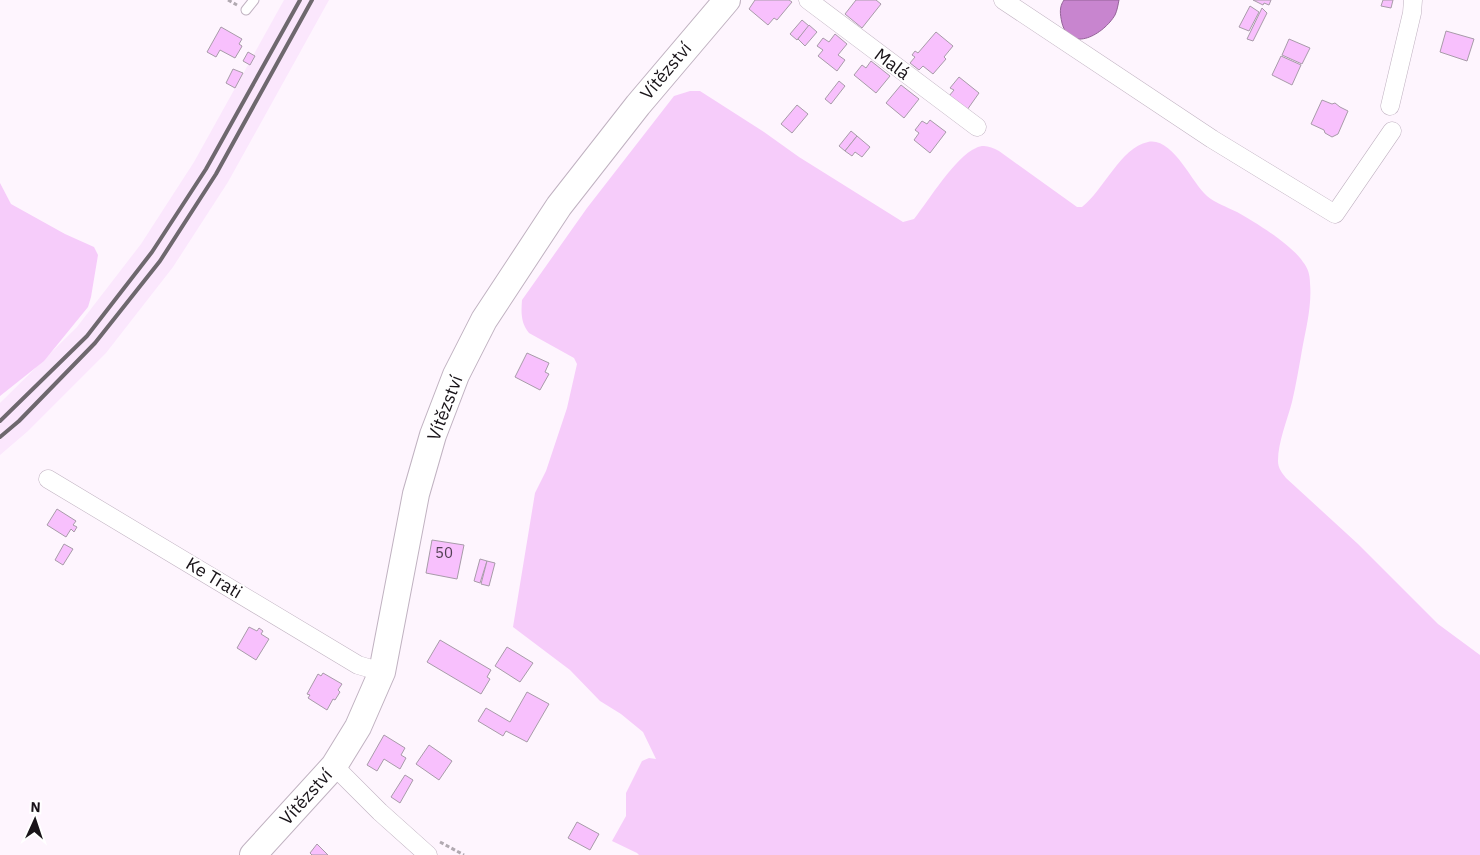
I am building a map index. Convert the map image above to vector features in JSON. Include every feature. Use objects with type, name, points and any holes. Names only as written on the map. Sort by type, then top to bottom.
[{"type":"main road","name":"Vítězství","points":[[253,855],[334,766],[358,726],[382,672],[416,494],[433,435],[456,376],[484,320],[559,206],[638,104],[727,0]]},
{"type":"street","name":"Malá","points":[[808,0],[977,127]]},
{"type":"street","points":[[1003,0],[1122,77],[1212,139],[1335,214],[1392,131]]},
{"type":"street","points":[[1390,106],[1412,13],[1413,0]]},
{"type":"street","name":"Ke Trati","points":[[48,479],[358,666],[382,672]]},
{"type":"street","points":[[334,766],[380,812],[428,855]]},
{"type":"lane","points":[[246,10],[254,0]]},
{"type":"shaded area","points":[[284,0],[329,0],[228,182],[173,267],[106,353],[28,431],[0,455],[0,403],[77,327],[141,244],[194,162]]},
{"type":"shaded area","points":[[1064,0],[1119,0],[1116,13],[1103,29],[1087,38],[1079,39],[1072,38],[1066,32],[1062,23],[1060,11]]},
{"type":"shaded area","points":[[690,91],[700,91],[799,157],[903,222],[914,219],[951,169],[968,153],[982,146],[988,146],[999,151],[1077,207],[1082,207],[1098,191],[1129,152],[1148,142],[1157,142],[1166,146],[1173,153],[1207,196],[1273,234],[1291,248],[1305,264],[1309,274],[1310,300],[1295,389],[1279,446],[1279,466],[1286,478],[1358,544],[1438,624],[1480,655],[1480,855],[639,855],[612,841],[626,816],[626,793],[642,761],[649,758],[656,759],[643,732],[621,714],[600,701],[570,670],[513,627],[535,493],[546,471],[567,408],[577,364],[574,358],[529,333],[522,318],[522,300],[587,208],[674,96]]},
{"type":"shaded area","points":[[0,183],[11,204],[65,234],[94,247],[98,255],[88,307],[44,361],[0,396]]},
{"type":"building","points":[[755,0],[789,0],[792,2],[777,20],[774,18],[768,25],[749,9]]},
{"type":"building","points":[[856,0],[876,0],[881,4],[862,28],[845,14]]},
{"type":"building","points":[[1253,0],[1271,0],[1269,5],[1264,3],[1263,5]]},
{"type":"building","points":[[1383,0],[1393,0],[1391,8],[1381,6]]},
{"type":"building","points":[[1250,6],[1259,12],[1249,31],[1239,27]]},
{"type":"building","points":[[1262,8],[1267,13],[1253,41],[1247,39]]},
{"type":"building","points":[[802,20],[809,26],[797,40],[790,34]]},
{"type":"building","points":[[809,25],[817,32],[805,46],[798,39]]},
{"type":"building","points":[[221,27],[242,39],[239,44],[242,46],[235,58],[220,50],[216,57],[207,52]]},
{"type":"building","points":[[1446,31],[1474,39],[1467,61],[1440,52]]},
{"type":"building","points":[[936,32],[953,46],[944,57],[946,59],[933,74],[923,66],[919,70],[910,63],[915,57],[912,55],[915,51],[918,53]]},
{"type":"building","points":[[835,34],[847,44],[838,55],[845,60],[837,71],[818,56],[823,50],[817,46],[823,38],[829,42]]},
{"type":"building","points":[[1289,39],[1310,48],[1302,64],[1282,55]]},
{"type":"building","points":[[248,52],[255,56],[250,65],[243,61]]},
{"type":"building","points":[[1281,56],[1301,65],[1292,85],[1272,75]]},
{"type":"building","points":[[871,61],[890,76],[876,93],[854,75],[862,65],[866,68]]},
{"type":"building","points":[[233,69],[243,73],[235,88],[226,83]]},
{"type":"building","points":[[959,77],[979,93],[967,110],[949,96],[954,90],[950,88]]},
{"type":"building","points":[[839,81],[845,86],[831,104],[825,99]]},
{"type":"building","points":[[901,85],[919,99],[904,118],[886,103]]},
{"type":"building","points":[[1322,100],[1332,104],[1335,103],[1348,111],[1338,134],[1332,137],[1325,133],[1324,130],[1311,124]]},
{"type":"building","points":[[797,105],[808,114],[792,133],[781,124]]},
{"type":"building","points":[[930,120],[946,132],[930,153],[914,140],[919,133],[915,130],[922,121],[927,124]]},
{"type":"building","points":[[851,131],[857,136],[845,151],[839,146]]},
{"type":"building","points":[[857,136],[870,147],[862,157],[855,152],[852,156],[845,151]]},
{"type":"building","points":[[527,353],[549,363],[545,372],[549,374],[540,390],[515,377]]},
{"type":"building","points":[[57,509],[76,521],[73,525],[77,527],[74,532],[71,529],[66,537],[47,525]]},
{"type":"building","points":[[432,540],[464,545],[457,579],[426,573]]},
{"type":"building","points":[[64,544],[73,549],[63,565],[55,560]]},
{"type":"building","points":[[480,559],[487,561],[480,583],[474,581]]},
{"type":"building","points":[[487,561],[495,563],[489,586],[481,584]]},
{"type":"building","points":[[249,627],[257,631],[259,628],[263,631],[261,634],[269,639],[256,660],[237,648]]},
{"type":"building","points":[[440,640],[491,670],[487,677],[490,679],[481,694],[427,662]]},
{"type":"building","points":[[507,647],[533,663],[520,682],[495,666]]},
{"type":"building","points":[[323,673],[342,684],[338,690],[340,692],[335,700],[333,699],[327,710],[308,698],[310,695],[307,694],[318,674],[321,676]]},
{"type":"building","points":[[527,692],[549,704],[527,742],[506,731],[503,736],[478,721],[486,708],[510,722]]},
{"type":"building","points":[[384,735],[405,748],[401,755],[406,758],[400,769],[384,759],[377,771],[367,765]]},
{"type":"building","points":[[429,745],[452,761],[439,780],[416,764]]},
{"type":"building","points":[[405,775],[413,780],[400,803],[391,797]]},
{"type":"building","points":[[577,822],[599,834],[590,850],[568,838]]},
{"type":"building","points":[[317,844],[328,855],[312,855],[310,853]]},
{"type":"railway","points":[[0,421],[87,336],[152,252],[206,169],[300,0]]},
{"type":"railway","points":[[0,437],[19,421],[95,343],[160,261],[216,174],[312,0]]}]
